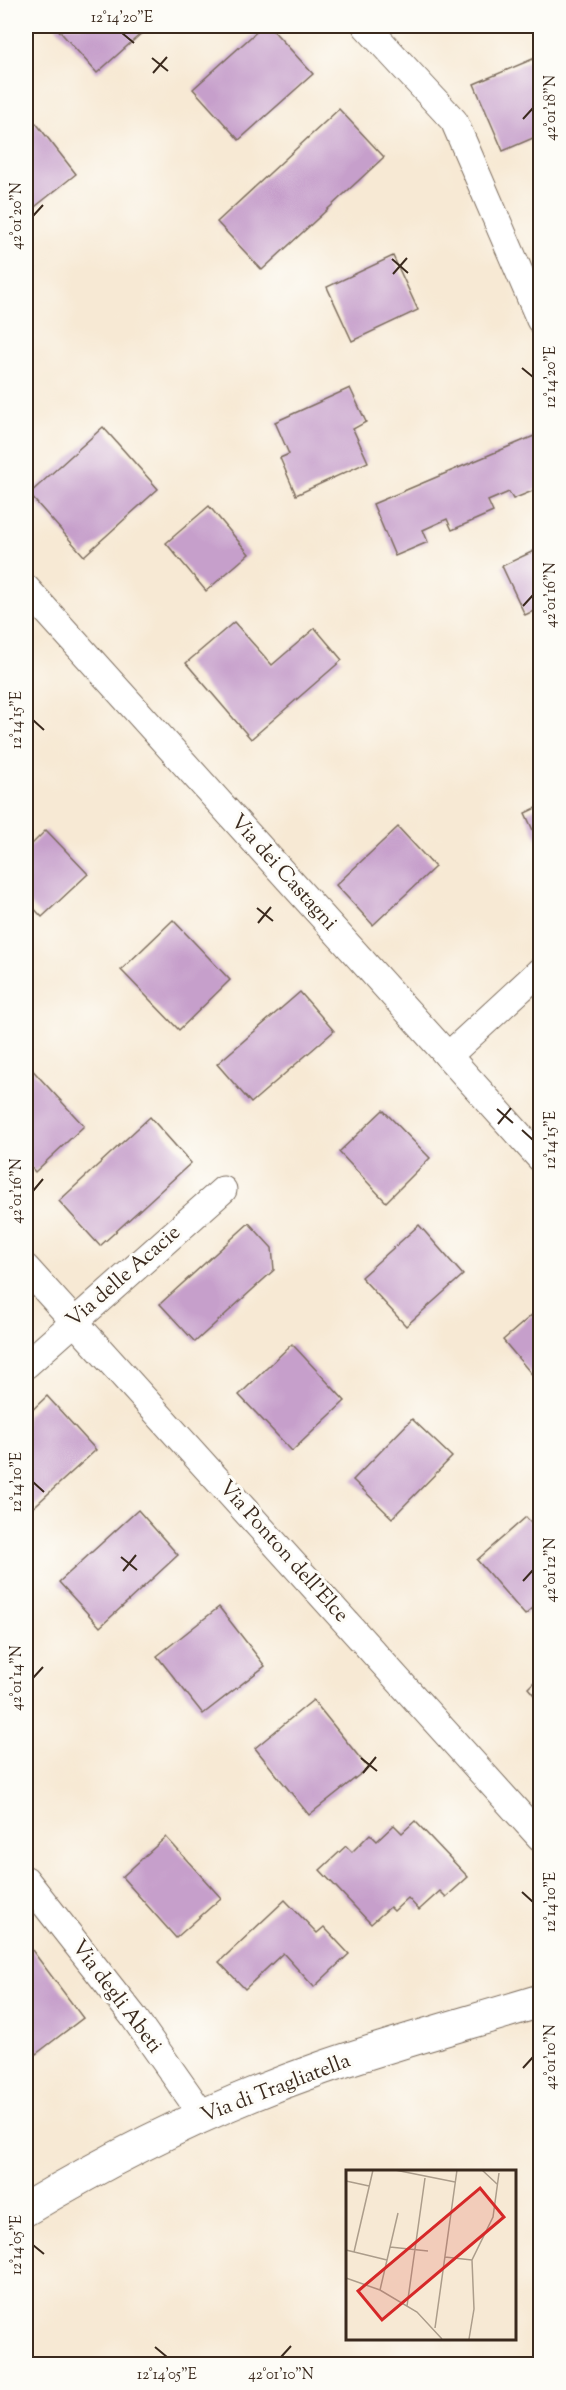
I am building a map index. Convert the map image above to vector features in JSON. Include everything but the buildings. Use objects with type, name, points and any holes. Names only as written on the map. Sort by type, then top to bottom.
[{"type":"street","points":[[366,26],[454,121],[540,320]]},
{"type":"street","name":"Via dei Castagni","points":[[26,588],[540,1158]]},
{"type":"street","points":[[448,1056],[540,971]]},
{"type":"street","name":"Via delle Acacie","points":[[26,1365],[223,1190]]},
{"type":"street","name":"Via Ponton dell'Elce","points":[[26,1268],[540,1837]]},
{"type":"street","name":"Via degli Abeti","points":[[26,1880],[133,2016],[202,2116]]},
{"type":"street","name":"Via di Tragliatella","points":[[26,2209],[74,2180],[202,2116],[322,2068],[540,2001]]}]
